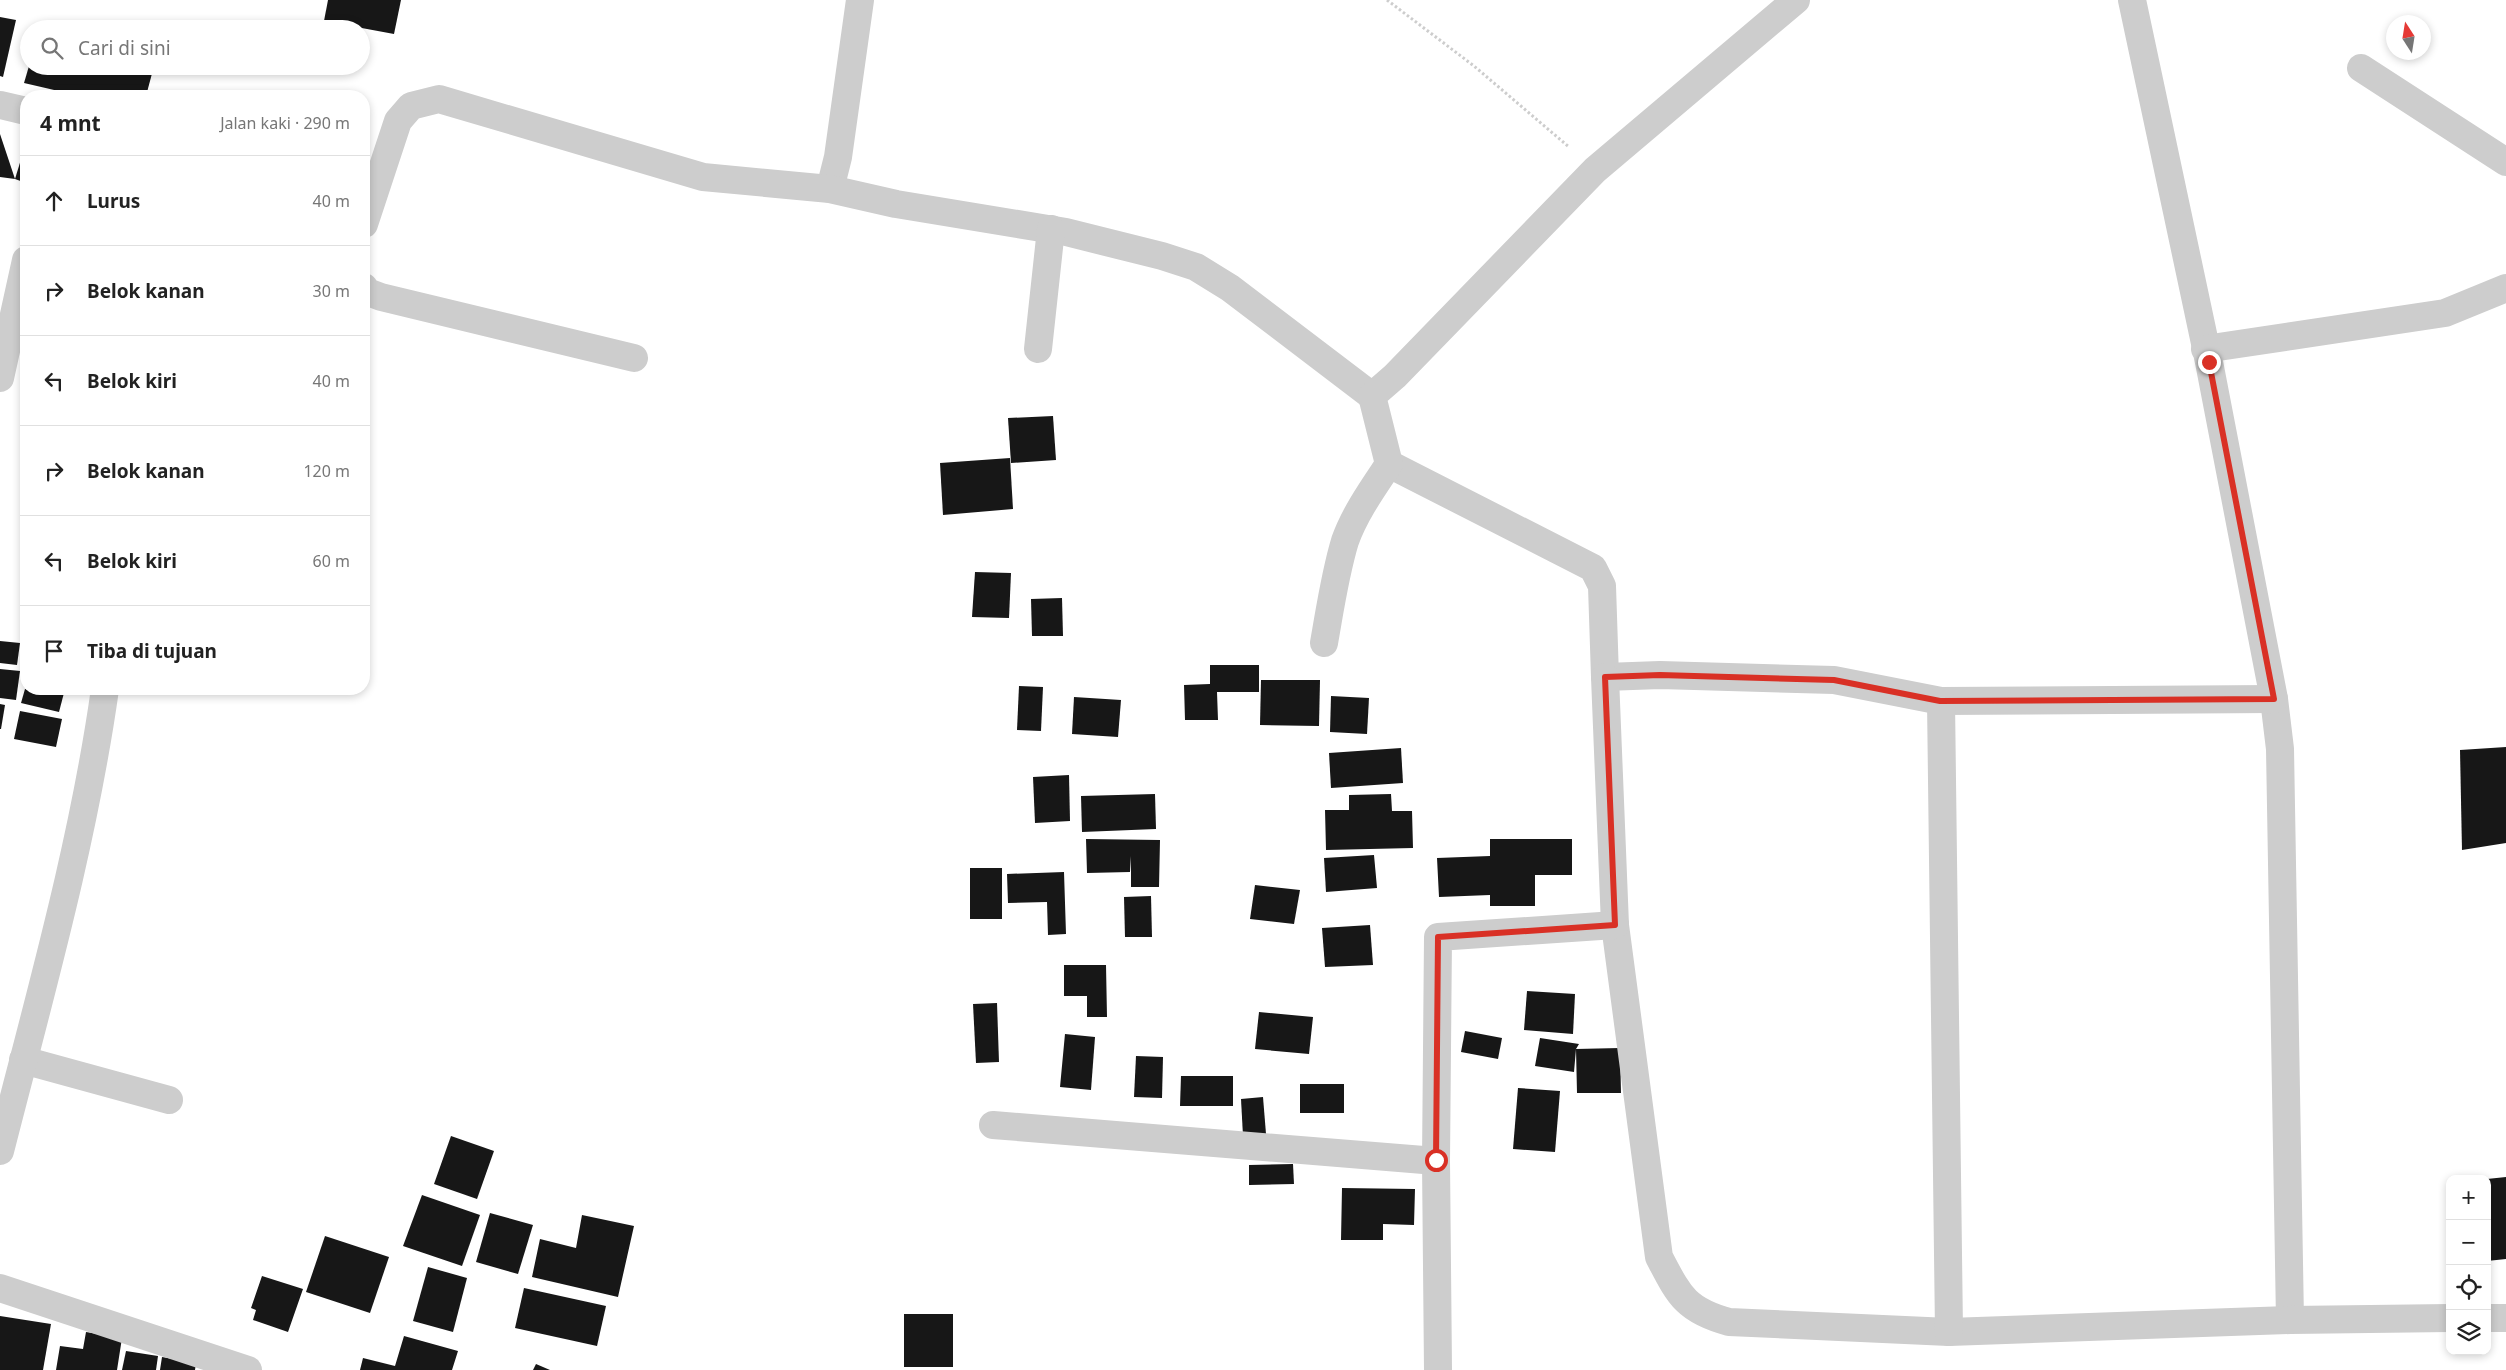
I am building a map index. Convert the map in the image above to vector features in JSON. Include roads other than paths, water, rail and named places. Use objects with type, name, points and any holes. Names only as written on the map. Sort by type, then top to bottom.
[{"type":"street","points":[[830,189],[841,137],[860,0]]},
{"type":"street","points":[[1372,396],[1394,376],[1595,170],[1796,0]]},
{"type":"street","points":[[2132,0],[2205,349],[2274,699],[2280,749],[2290,1320]]},
{"type":"street","points":[[2361,68],[2506,162]]},
{"type":"street","points":[[370,206],[398,121],[411,106],[439,99],[703,177],[830,189],[896,204],[1050,229],[1162,256],[1196,267],[1230,288],[1372,396],[1389,464],[1362,506],[1346,540],[1334,585],[1324,643]]},
{"type":"street","points":[[0,105],[20,110]]},
{"type":"street","points":[[1038,349],[1050,229]]},
{"type":"street","points":[[0,378],[20,287]]},
{"type":"street","points":[[2205,349],[2445,313],[2506,288]]},
{"type":"street","points":[[370,293],[634,358]]},
{"type":"street","points":[[1389,464],[1593,568],[1602,586],[1615,925],[1660,1257],[1672,1281],[1686,1301],[1704,1315],[1729,1322],[1949,1332],[2290,1320],[2446,1318]]},
{"type":"street","points":[[1605,677],[1660,675],[1834,680],[1940,701],[2274,699]]},
{"type":"street","points":[[0,1151],[67,892],[96,751],[104,695]]},
{"type":"street","points":[[1940,701],[1949,1332]]},
{"type":"street","points":[[1438,1370],[1436,1160],[1438,937],[1615,925]]},
{"type":"street","points":[[23,1060],[169,1100]]},
{"type":"street","points":[[993,1125],[1436,1160]]},
{"type":"street","points":[[0,1288],[248,1370]]},
{"type":"street","points":[[2491,1318],[2506,1318]]}]
